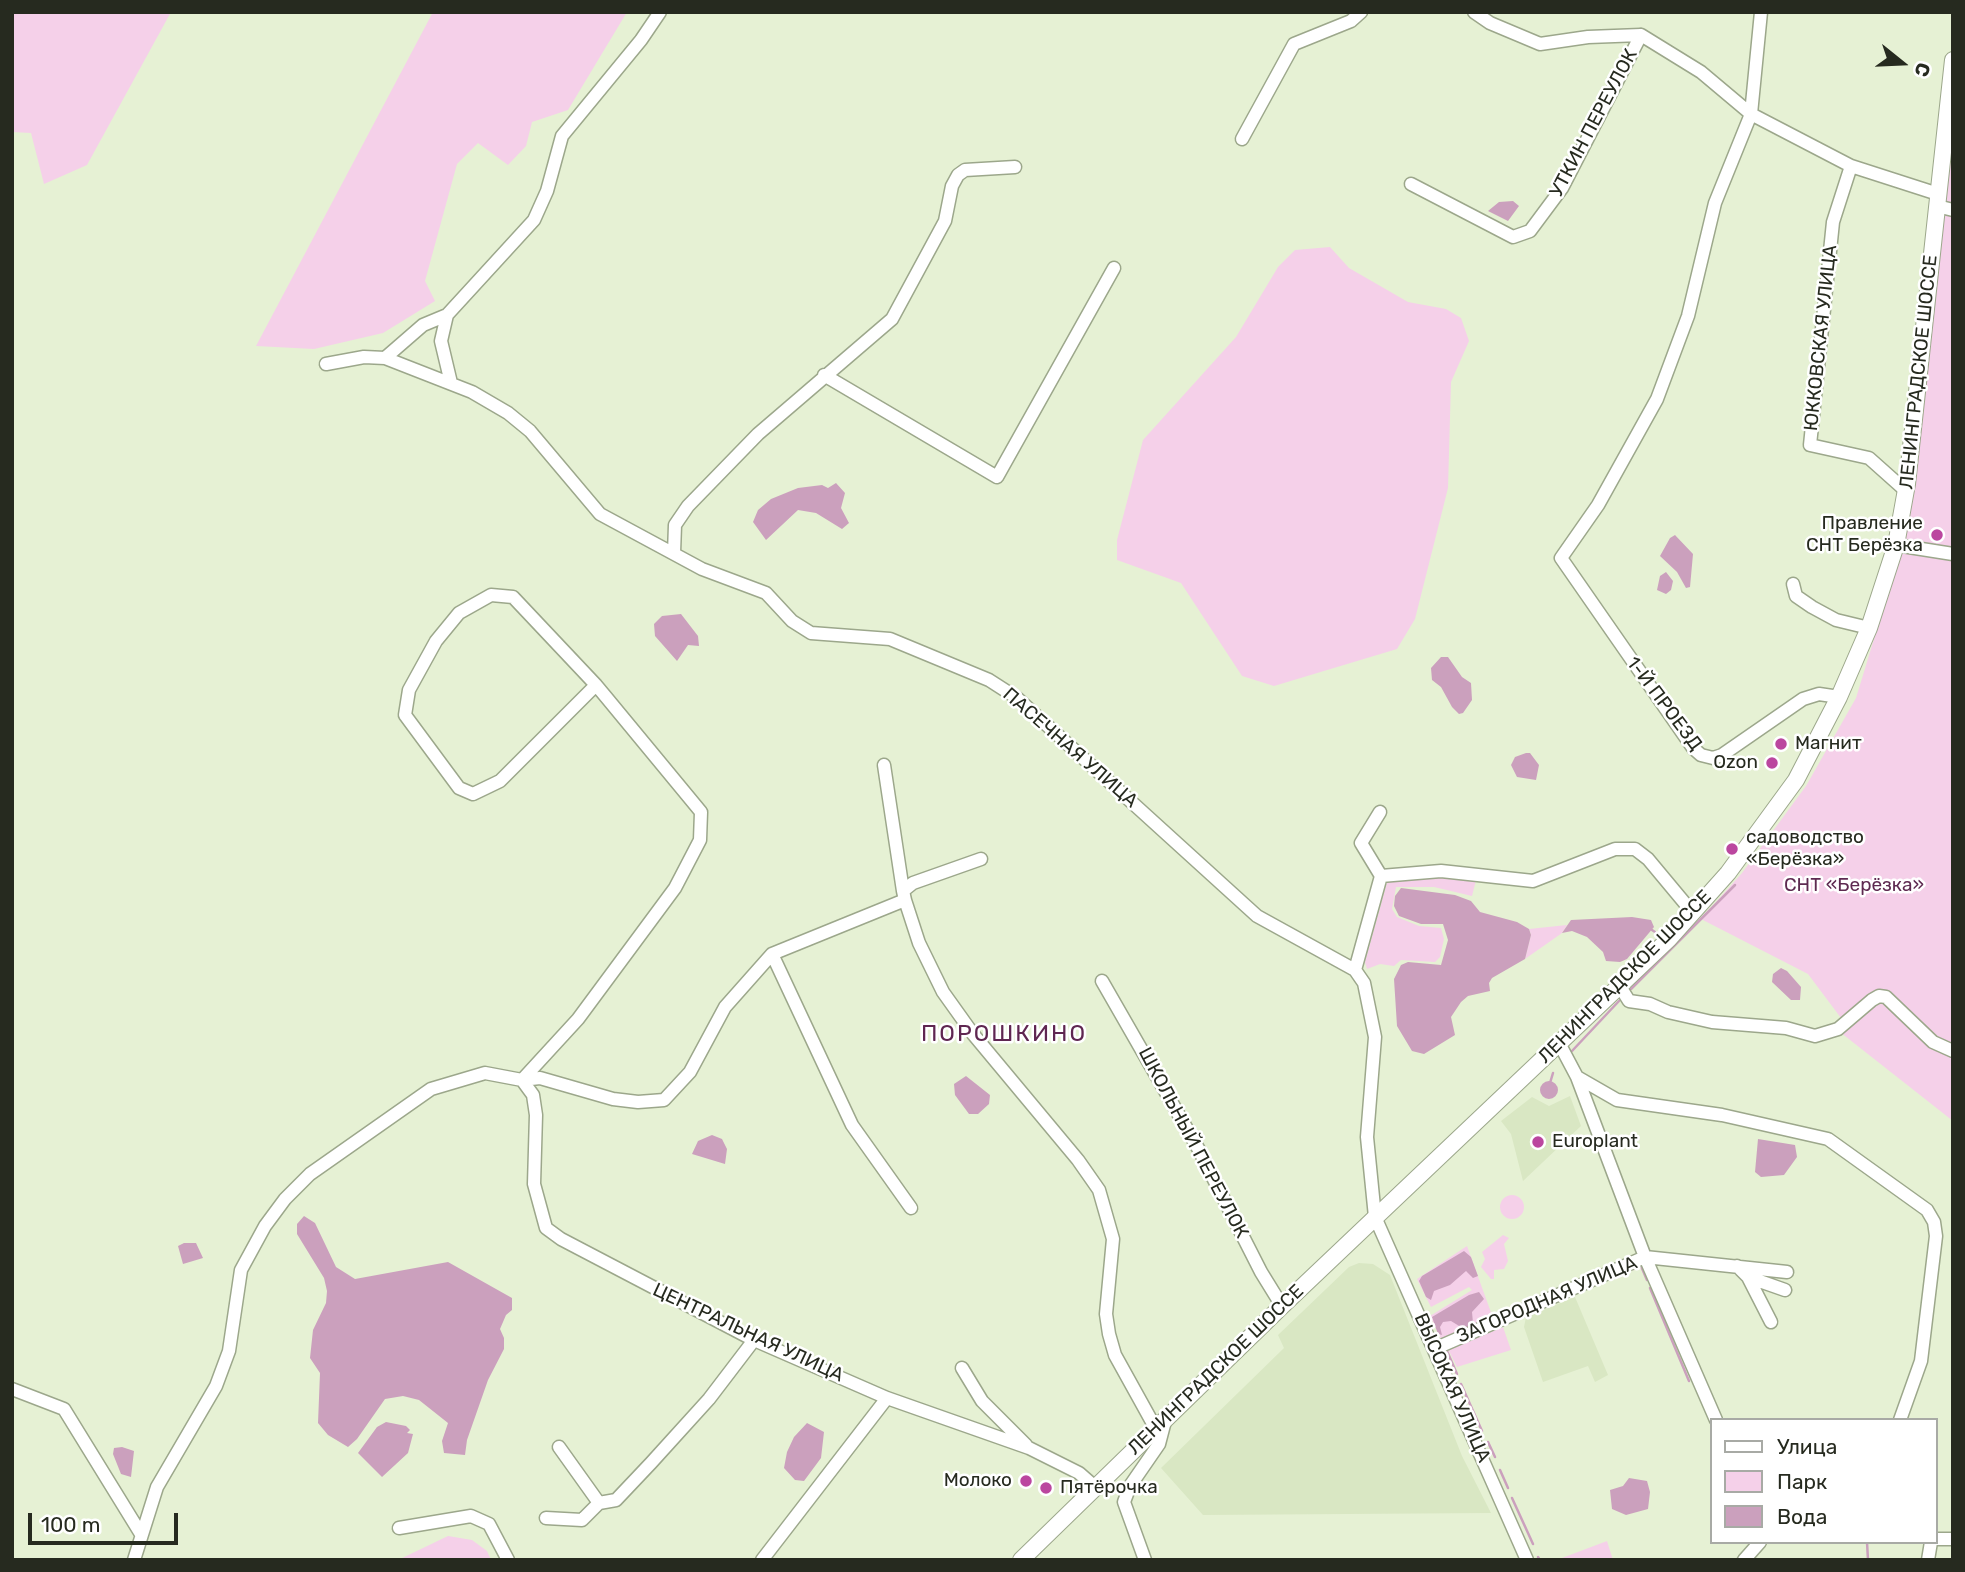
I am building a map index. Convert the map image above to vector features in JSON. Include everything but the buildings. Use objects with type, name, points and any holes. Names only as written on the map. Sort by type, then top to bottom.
[{"type":"main road","name":"ЛЕНИНГРАДСКОЕ ШОССЕ","points":[[1021,1560],[1693,913],[1742,856],[1796,780],[1839,697],[1869,628],[1896,545],[1906,491],[1943,203],[1953,60]]},
{"type":"street","points":[[385,358],[423,325],[447,315],[534,220],[547,191],[562,136],[641,40],[660,12]]},
{"type":"street","points":[[1242,139],[1294,44],[1351,21],[1361,12]]},
{"type":"street","points":[[1474,12],[1490,23],[1540,44],[1641,34],[1701,72],[1751,114],[1851,166],[1943,203]]},
{"type":"street","points":[[1751,114],[1760,12]]},
{"type":"street","name":"УТКИН ПЕРЕУЛОК","points":[[1411,184],[1513,237],[1530,231],[1562,188],[1641,34]]},
{"type":"street","name":"1-Й ПРОЕЗД","points":[[1751,114],[1715,203],[1688,316],[1657,400],[1598,505],[1561,558],[1693,748],[1701,755],[1713,758],[1723,755],[1803,699],[1819,694],[1839,697]]},
{"type":"street","name":"ЮККОВСКАЯ УЛИЦА","points":[[1851,166],[1833,222],[1810,445],[1869,458],[1906,491]]},
{"type":"street","points":[[674,553],[675,525],[688,506],[758,434],[892,318],[945,221],[952,186],[958,175],[965,170],[1015,167]]},
{"type":"street","points":[[824,375],[997,477],[1114,268]]},
{"type":"street","points":[[447,315],[442,332],[442,348],[451,383]]},
{"type":"street","name":"ПАСЕЧНАЯ УЛИЦА","points":[[326,364],[364,357],[385,358],[451,383],[508,413],[530,431],[600,514],[727,580],[766,593],[792,621],[811,633],[890,639],[1003,688],[1257,916],[1355,970]]},
{"type":"street","points":[[1896,545],[1953,554]]},
{"type":"street","points":[[1793,584],[1796,596],[1812,607],[1836,620],[1869,628]]},
{"type":"street","points":[[522,1080],[578,1018],[675,888],[700,840],[701,812],[596,685],[513,597],[491,595],[459,613],[436,642],[409,691],[405,715],[459,788],[473,794],[500,781],[596,685]]},
{"type":"street","points":[[884,765],[904,896],[919,943],[943,992],[973,1034],[1078,1160],[1103,1198],[1113,1239],[1106,1314],[1108,1334],[1115,1355],[1160,1425],[1159,1444],[1130,1486],[1124,1502],[1145,1560]]},
{"type":"street","points":[[1375,1217],[1367,1137],[1375,1037],[1366,992],[1355,970],[1381,876],[1361,843],[1380,812]]},
{"type":"street","points":[[1381,876],[1441,872],[1533,881],[1615,849],[1635,849],[1648,859],[1693,913]]},
{"type":"street","points":[[134,1560],[158,1487],[216,1386],[229,1351],[241,1270],[265,1226],[285,1199],[310,1174],[431,1089],[485,1073],[522,1080],[540,1078],[613,1099],[638,1102],[664,1100],[690,1072],[725,1007],[772,954],[904,896],[912,883],[981,859]]},
{"type":"street","points":[[772,954],[852,1125],[911,1208]]},
{"type":"street","name":"ШКОЛЬНЫЙ ПЕРЕУЛОК","points":[[1102,981],[1193,1138],[1261,1272],[1282,1306]]},
{"type":"street","points":[[1619,985],[1629,1001],[1650,1004],[1668,1012],[1712,1022],[1786,1028],[1815,1036],[1838,1029],[1872,1000],[1879,996],[1886,997],[1933,1042],[1953,1051]]},
{"type":"street","points":[[1559,1043],[1577,1077],[1645,1257],[1715,1418]]},
{"type":"street","points":[[1577,1077],[1617,1100],[1722,1115],[1828,1139],[1927,1210],[1934,1222],[1936,1236],[1921,1361],[1901,1418]]},
{"type":"street","name":"ЦЕНТРАЛЬНАЯ УЛИЦА","points":[[522,1080],[533,1095],[534,1184],[546,1228],[597,1259],[754,1340],[887,1398],[1029,1448],[1079,1473],[1095,1487]]},
{"type":"street","name":"ВЫСОКАЯ УЛИЦА","points":[[1375,1217],[1527,1560]]},
{"type":"street","name":"ЗАГОРОДНАЯ УЛИЦА","points":[[1434,1349],[1645,1257],[1787,1272]]},
{"type":"street","points":[[1737,1266],[1748,1277],[1770,1322]]},
{"type":"street","points":[[1748,1277],[1785,1290]]},
{"type":"street","points":[[546,1518],[582,1520],[599,1503],[616,1500],[709,1399],[754,1340]]},
{"type":"street","points":[[961,1368],[982,1401],[1029,1448]]},
{"type":"street","points":[[12,1389],[64,1409],[141,1534]]},
{"type":"street","points":[[762,1560],[887,1398]]},
{"type":"street","points":[[559,1447],[599,1503]]},
{"type":"street","points":[[399,1528],[471,1516],[489,1524],[508,1560]]},
{"type":"street","points":[[1744,1560],[1758,1544]]},
{"type":"shaded area","name":"Europlant","points":[[1570,1096],[1581,1126],[1523,1181],[1511,1134],[1501,1121],[1532,1097],[1549,1106]]},
{"type":"shaded area","points":[[1359,1263],[1373,1264],[1390,1275],[1462,1456],[1491,1513],[1203,1515],[1161,1468],[1284,1348],[1278,1335],[1349,1267]]},
{"type":"shaded area","points":[[1575,1297],[1608,1375],[1595,1382],[1588,1366],[1543,1382],[1524,1327],[1526,1317]]},
{"type":"green space","points":[[12,12],[171,12],[87,165],[44,184],[31,133],[12,132]]},
{"type":"green space","points":[[433,12],[627,12],[568,110],[532,122],[526,146],[508,165],[478,143],[457,164],[425,281],[435,301],[383,333],[314,349],[256,346]]},
{"type":"green space","name":"СНТ «Берёзка»","points":[[1953,135],[1953,1121],[1831,1025],[1841,1018],[1808,974],[1701,919],[1742,873],[1806,786],[1856,698],[1899,557]]},
{"type":"green space","points":[[1330,247],[1349,268],[1408,302],[1446,309],[1461,318],[1469,341],[1451,382],[1448,488],[1415,619],[1397,649],[1274,686],[1242,676],[1181,583],[1117,560],[1117,540],[1143,440],[1236,337],[1278,267],[1295,250]]},
{"type":"green space","points":[[1426,875],[1476,880],[1472,896],[1434,887],[1396,887],[1392,909],[1397,917],[1419,926],[1441,928],[1444,939],[1440,957],[1435,962],[1401,960],[1394,966],[1380,964],[1367,969],[1365,962],[1388,879]]},
{"type":"green space","points":[[1567,925],[1562,933],[1525,959],[1531,935],[1529,929]]},
{"type":"green space","points":[[1512,1195],[1523,1202],[1524,1207],[1517,1218],[1512,1219],[1501,1212],[1500,1207],[1507,1196]]},
{"type":"green space","points":[[1503,1235],[1509,1238],[1504,1244],[1508,1261],[1504,1269],[1494,1270],[1494,1279],[1491,1279],[1481,1267],[1485,1259],[1482,1252]]},
{"type":"green space","points":[[1467,1246],[1493,1318],[1441,1339],[1430,1316],[1472,1290],[1469,1287],[1431,1307],[1417,1279]]},
{"type":"green space","points":[[1503,1327],[1511,1350],[1457,1367],[1448,1349]]},
{"type":"green space","points":[[448,1536],[472,1540],[487,1551],[491,1560],[398,1560]]},
{"type":"green space","points":[[1607,1541],[1613,1560],[1562,1558]]},
{"type":"water","points":[[1513,201],[1519,206],[1508,221],[1488,211],[1499,202]]},
{"type":"water","points":[[836,483],[845,493],[841,508],[849,523],[842,529],[816,513],[798,510],[766,540],[753,522],[758,510],[771,499],[798,488],[822,485],[828,488]]},
{"type":"water","points":[[1675,535],[1693,554],[1690,587],[1686,588],[1677,572],[1660,556],[1670,538]]},
{"type":"water","points":[[1666,572],[1673,581],[1671,590],[1666,594],[1657,590],[1660,576]]},
{"type":"water","points":[[681,614],[698,636],[699,646],[688,645],[677,661],[655,636],[654,624],[662,616]]},
{"type":"water","points":[[1441,657],[1448,657],[1462,677],[1471,683],[1472,700],[1463,713],[1459,714],[1452,707],[1441,687],[1432,680],[1431,668]]},
{"type":"water","points":[[1530,753],[1539,765],[1536,780],[1517,777],[1511,765],[1515,757]]},
{"type":"water","points":[[1401,888],[1455,895],[1471,901],[1480,912],[1517,922],[1529,929],[1531,935],[1525,959],[1492,978],[1489,983],[1490,991],[1468,996],[1461,1002],[1451,1017],[1455,1035],[1424,1054],[1412,1051],[1397,1026],[1394,979],[1401,965],[1408,962],[1441,965],[1448,940],[1443,924],[1421,924],[1399,916],[1394,906],[1395,896]]},
{"type":"water","points":[[1632,917],[1651,920],[1654,927],[1627,959],[1620,962],[1606,961],[1603,952],[1587,937],[1572,931],[1562,933],[1571,920]]},
{"type":"water","points":[[1781,968],[1801,987],[1800,1000],[1791,1000],[1772,982],[1773,974]]},
{"type":"water","points":[[966,1076],[990,1095],[989,1104],[978,1114],[969,1114],[955,1095],[954,1084]]},
{"type":"water","points":[[1549,1081],[1555,1084],[1558,1090],[1555,1096],[1549,1099],[1543,1096],[1540,1090],[1543,1084]]},
{"type":"water","points":[[712,1135],[722,1139],[727,1149],[725,1164],[692,1154],[698,1141]]},
{"type":"water","points":[[1758,1139],[1795,1145],[1797,1157],[1784,1175],[1761,1177],[1755,1172]]},
{"type":"water","points":[[304,1216],[315,1223],[336,1267],[355,1279],[448,1262],[512,1298],[512,1310],[506,1315],[500,1329],[504,1338],[504,1349],[488,1380],[467,1440],[465,1455],[444,1453],[442,1441],[448,1423],[419,1400],[403,1396],[385,1399],[357,1439],[348,1447],[328,1435],[318,1423],[320,1373],[310,1358],[313,1330],[326,1303],[327,1291],[324,1278],[297,1234],[297,1224]]},
{"type":"water","points":[[196,1243],[203,1258],[183,1264],[178,1246]]},
{"type":"water","points":[[1464,1251],[1471,1257],[1478,1276],[1473,1278],[1466,1271],[1450,1285],[1434,1291],[1431,1300],[1426,1297],[1419,1281],[1422,1276]]},
{"type":"water","points":[[1479,1292],[1484,1299],[1472,1312],[1473,1323],[1464,1329],[1451,1321],[1443,1322],[1440,1327],[1442,1335],[1438,1334],[1432,1317]]},
{"type":"water","points":[[386,1422],[406,1426],[410,1430],[407,1433],[413,1434],[408,1453],[382,1477],[358,1453],[377,1427]]},
{"type":"water","points":[[807,1423],[824,1432],[821,1458],[804,1481],[795,1480],[784,1468],[787,1452],[794,1437]]},
{"type":"water","points":[[122,1447],[134,1451],[131,1477],[121,1474],[113,1454],[114,1448]]},
{"type":"water","points":[[1629,1478],[1647,1481],[1650,1492],[1648,1509],[1626,1515],[1612,1509],[1610,1490],[1623,1486]]},
{"type":"waterway","points":[[1631,989],[1735,885]]},
{"type":"waterway","points":[[1572,1051],[1619,1001]]},
{"type":"waterway","points":[[1550,1083],[1553,1073]]},
{"type":"waterway","points":[[1633,1269],[1641,1266],[1647,1280]]},
{"type":"waterway","points":[[1650,1288],[1689,1381]]},
{"type":"waterway","points":[[1447,1351],[1457,1374]]},
{"type":"waterway","points":[[1461,1384],[1482,1431]]},
{"type":"waterway","points":[[1488,1442],[1495,1457]]},
{"type":"waterway","points":[[1500,1470],[1508,1488]]},
{"type":"waterway","points":[[1512,1498],[1533,1544]]},
{"type":"waterway","points":[[1867,1544],[1868,1560]]},
{"type":"place","name":"Правление СНТ Берёзка","points":[[1937,535]]},
{"type":"place","name":"Магнит","points":[[1781,744]]},
{"type":"place","name":"Ozon","points":[[1772,763]]},
{"type":"place","name":"садоводство «Берёзка»","points":[[1732,849]]},
{"type":"place","name":"Europlant","points":[[1538,1142]]},
{"type":"place","name":"Молоко","points":[[1026,1481]]},
{"type":"place","name":"Пятёрочка","points":[[1046,1488]]},
{"type":"district","name":"ПОРОШКИНО","points":[[1004,1034]]}]
